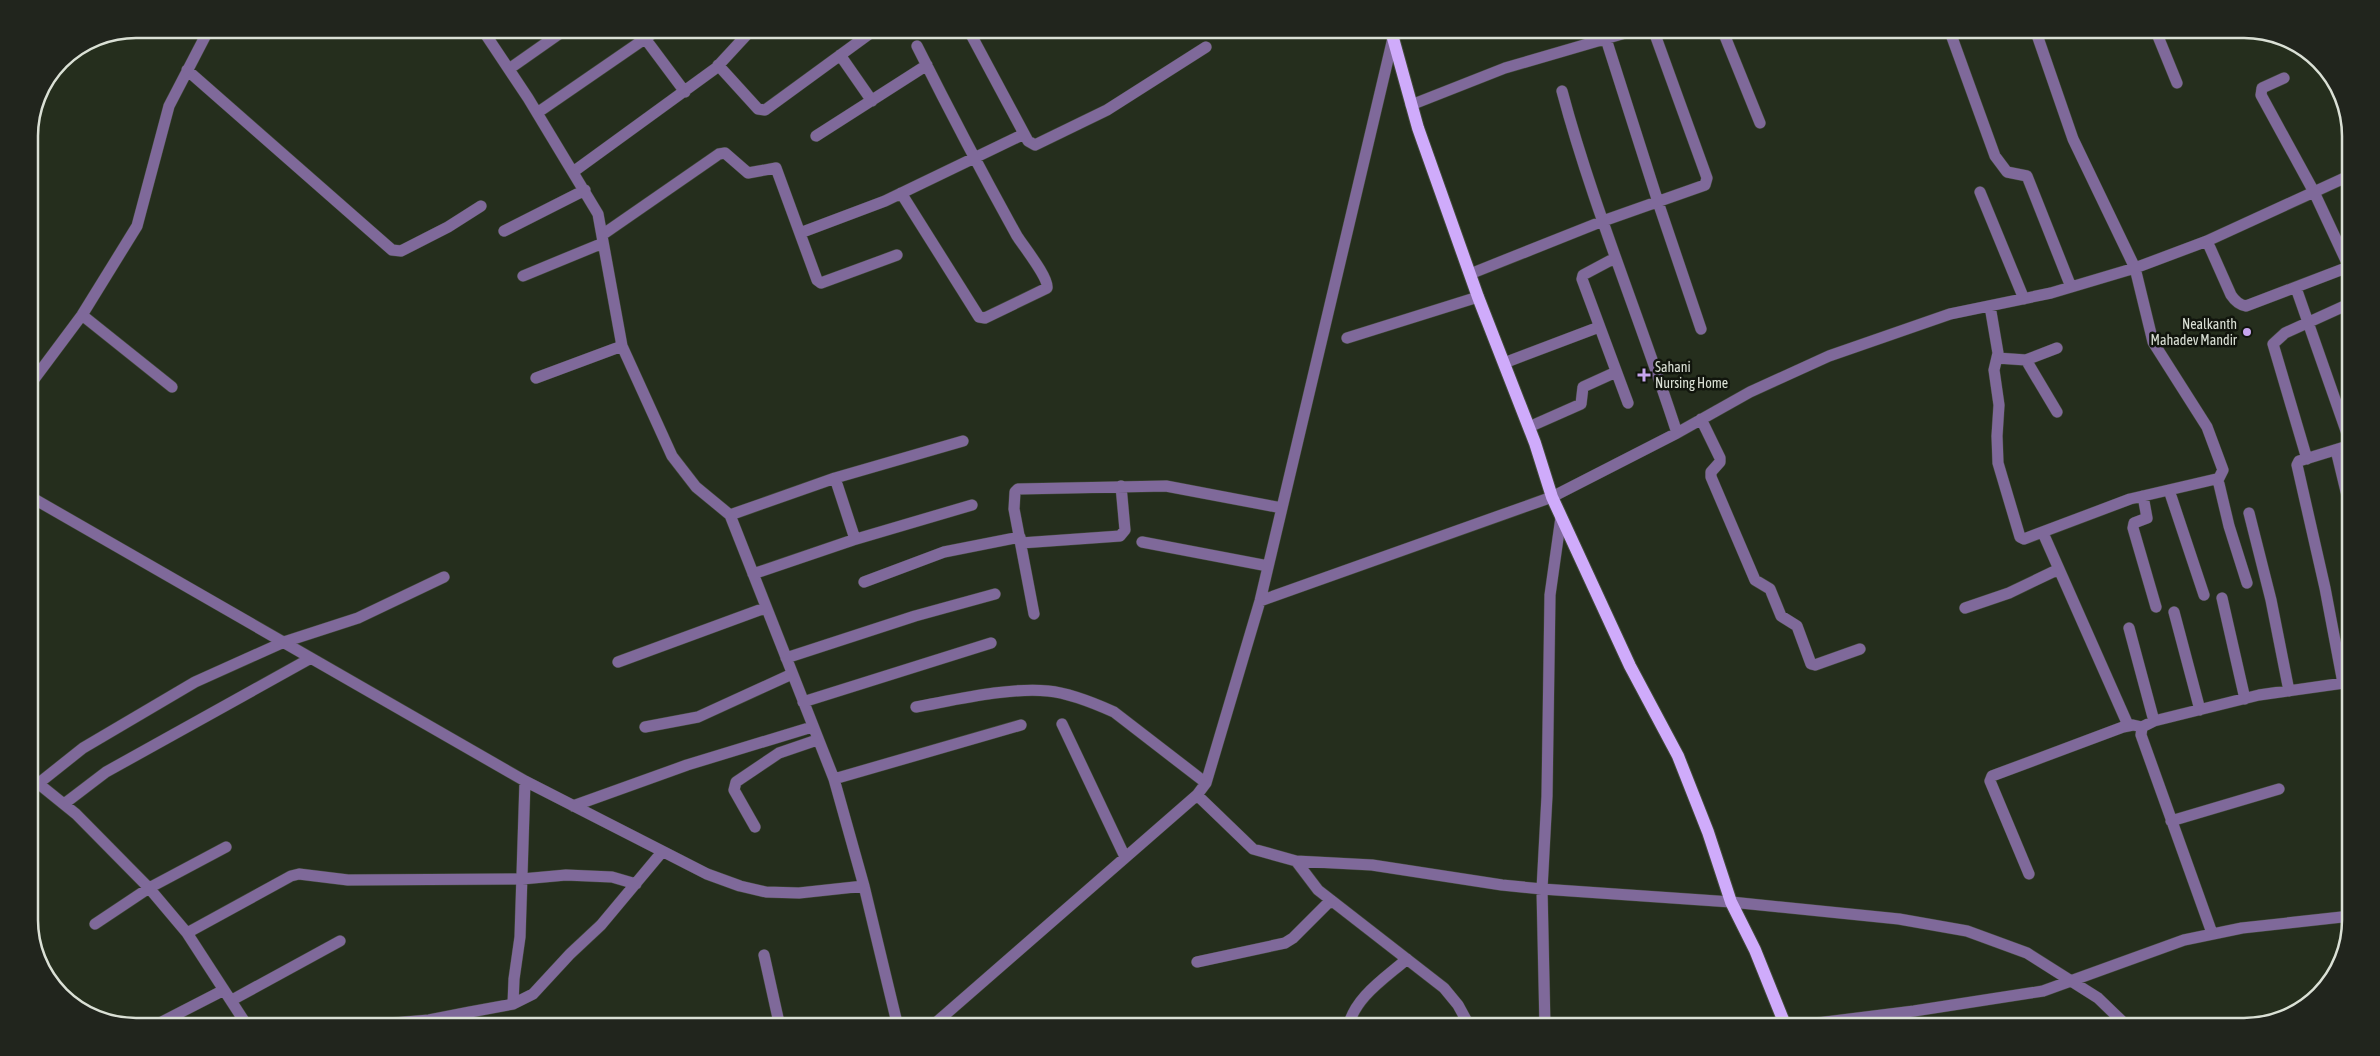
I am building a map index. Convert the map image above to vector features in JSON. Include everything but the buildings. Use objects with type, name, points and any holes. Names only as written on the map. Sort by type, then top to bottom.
[{"type":"main road","points":[[1394,38],[1411,104],[1478,297],[1529,427],[1552,497],[1630,666],[1678,756],[1708,832],[1731,902],[1755,950],[1782,1018]]},
{"type":"street","points":[[38,374],[82,315],[137,226],[169,106],[204,38]]},
{"type":"street","points":[[488,38],[537,113],[598,214],[622,346],[672,456],[696,487],[730,515],[765,608],[834,779],[864,886],[896,1018]]},
{"type":"street","points":[[509,69],[553,38]]},
{"type":"street","points":[[537,113],[637,38]]},
{"type":"street","points":[[645,38],[685,92]]},
{"type":"street","points":[[573,172],[685,92],[718,65],[744,38]]},
{"type":"street","points":[[718,65],[758,109],[765,110],[864,38]]},
{"type":"street","points":[[973,38],[1024,134],[1032,144],[1040,144],[1107,110],[1206,47]]},
{"type":"street","points":[[941,1018],[1197,796],[1206,782],[1260,601],[1392,38]]},
{"type":"street","points":[[1411,104],[1506,68],[1609,38]]},
{"type":"street","points":[[1470,274],[1603,221],[1704,186],[1707,178],[1656,38]]},
{"type":"street","points":[[1726,38],[1760,123]]},
{"type":"street","points":[[1952,38],[1995,156],[2007,172],[2027,176],[2071,287]]},
{"type":"street","points":[[2038,38],[2073,139],[2135,268],[2153,342],[2207,427],[2222,470],[2218,480],[2247,583]]},
{"type":"street","points":[[2159,38],[2178,83]]},
{"type":"street","points":[[1606,39],[1658,202],[1701,328]]},
{"type":"street","points":[[901,193],[979,317],[985,318],[1043,292],[1047,288],[1047,281],[1025,248],[973,158],[917,46]]},
{"type":"street","points":[[840,55],[872,100]]},
{"type":"street","points":[[816,136],[927,65]]},
{"type":"street","points":[[186,70],[392,250],[408,247],[448,227],[482,206]]},
{"type":"street","points":[[2284,78],[2262,88],[2260,92],[2314,192],[2342,250]]},
{"type":"street","points":[[1562,91],[1575,140],[1615,258],[1649,347],[1677,433]]},
{"type":"street","points":[[800,233],[862,211],[1024,134]]},
{"type":"street","points":[[523,276],[603,239],[719,154],[725,153],[748,173],[776,168],[818,280],[821,283],[897,255]]},
{"type":"street","points":[[1260,601],[1552,497],[1677,433],[1750,392],[1829,356],[1950,314],[2024,299],[2135,268],[2207,241],[2342,179]]},
{"type":"street","points":[[504,231],[585,190]]},
{"type":"street","points":[[1980,192],[2024,299]]},
{"type":"street","points":[[2207,241],[2235,302],[2246,306],[2342,270]]},
{"type":"street","points":[[1615,258],[1582,277],[1582,283],[1628,402]]},
{"type":"street","points":[[2296,288],[2310,322],[2342,418]]},
{"type":"street","points":[[1347,338],[1478,297]]},
{"type":"street","points":[[1990,306],[1998,358],[1994,370],[1999,405],[1997,436],[1999,470],[2020,537],[2024,539],[2043,533],[2143,496],[2213,479],[2218,480]]},
{"type":"street","points":[[2307,459],[2273,344],[2285,333],[2342,307]]},
{"type":"street","points":[[82,315],[172,387]]},
{"type":"street","points":[[1504,363],[1600,327]]},
{"type":"street","points":[[536,378],[622,346]]},
{"type":"street","points":[[1998,358],[2026,360],[2057,348]]},
{"type":"street","points":[[2026,360],[2057,412]]},
{"type":"street","points":[[1529,427],[1581,404],[1583,387],[1616,372]]},
{"type":"street","points":[[1701,419],[1720,458],[1720,462],[1711,472],[1711,477],[1755,580],[1770,589],[1781,616],[1797,626],[1811,664],[1815,666],[1860,649]]},
{"type":"street","points":[[730,515],[835,478],[963,441]]},
{"type":"street","points":[[2342,448],[2299,461],[2297,469],[2342,661]]},
{"type":"street","points":[[2336,450],[2342,475]]},
{"type":"street","points":[[835,478],[855,539]]},
{"type":"street","points":[[864,582],[944,552],[1020,540],[1120,536],[1125,530],[1120,486]]},
{"type":"street","points":[[1034,614],[1014,509],[1015,492],[1018,489],[1166,486],[1282,508]]},
{"type":"street","points":[[2169,490],[2204,595]]},
{"type":"street","points":[[2143,496],[2147,518],[2134,523],[2132,528],[2156,607]]},
{"type":"street","points":[[38,501],[525,781],[707,874],[740,886],[766,892],[799,893],[864,886]]},
{"type":"street","points":[[753,574],[855,539],[972,505]]},
{"type":"street","points":[[2249,513],[2271,600],[2289,691]]},
{"type":"street","points":[[1545,1018],[1542,889],[1547,796],[1550,595],[1561,517]]},
{"type":"street","points":[[2043,533],[2128,725]]},
{"type":"street","points":[[1142,542],[1268,566]]},
{"type":"street","points":[[1965,608],[2009,593],[2059,569]]},
{"type":"street","points":[[243,1018],[187,933],[149,888],[64,804],[39,783],[83,748],[195,682],[284,642],[358,618],[444,577]]},
{"type":"street","points":[[786,658],[916,616],[995,594]]},
{"type":"street","points":[[2222,598],[2245,699]]},
{"type":"street","points":[[618,662],[765,608]]},
{"type":"street","points":[[2174,612],[2200,710]]},
{"type":"street","points":[[2129,628],[2154,721]]},
{"type":"street","points":[[803,702],[992,643]]},
{"type":"street","points":[[64,804],[106,772],[311,658]]},
{"type":"street","points":[[645,727],[698,717],[792,674]]},
{"type":"street","points":[[2029,874],[1990,781],[1992,776],[2128,725],[2142,727],[2154,721],[2245,699],[2342,683]]},
{"type":"street","points":[[916,707],[1022,691],[1050,691],[1098,705],[1114,712],[1206,782]]},
{"type":"street","points":[[1062,724],[1125,857]]},
{"type":"street","points":[[834,779],[1021,725]]},
{"type":"street","points":[[573,806],[687,765],[812,726]]},
{"type":"street","points":[[2142,727],[2141,735],[2212,933]]},
{"type":"street","points":[[755,827],[734,790],[736,782],[779,752],[817,740]]},
{"type":"street","points":[[513,1004],[514,979],[520,937],[525,781]]},
{"type":"street","points":[[2171,821],[2279,789]]},
{"type":"street","points":[[1197,796],[1253,849],[1296,861],[1372,865],[1542,889],[1731,902],[1899,919],[1967,931],[2027,953],[2098,998],[2119,1018]]},
{"type":"street","points":[[95,924],[149,888],[226,847]]},
{"type":"street","points":[[451,1018],[513,1004],[538,990],[570,954],[601,925],[662,852]]},
{"type":"street","points":[[1296,861],[1312,885],[1444,988],[1458,1005],[1465,1018]]},
{"type":"street","points":[[187,933],[291,876],[299,874],[348,880],[522,879],[582,875],[612,877],[636,884]]},
{"type":"street","points":[[1197,962],[1285,942],[1293,938],[1331,900]]},
{"type":"street","points":[[1858,1018],[2043,991],[2184,940],[2212,933],[2342,917]]},
{"type":"street","points":[[232,1000],[340,941]]},
{"type":"street","points":[[764,955],[778,1018]]},
{"type":"street","points":[[1350,1018],[1351,1013],[1360,1000],[1407,959]]},
{"type":"street","points":[[170,1018],[224,990]]},
{"type":"place","name":"Nealkanth Mahadev Mandir","points":[[2247,332]]},
{"type":"place","name":"Sahani Nursing Home","points":[[1644,375]]}]
